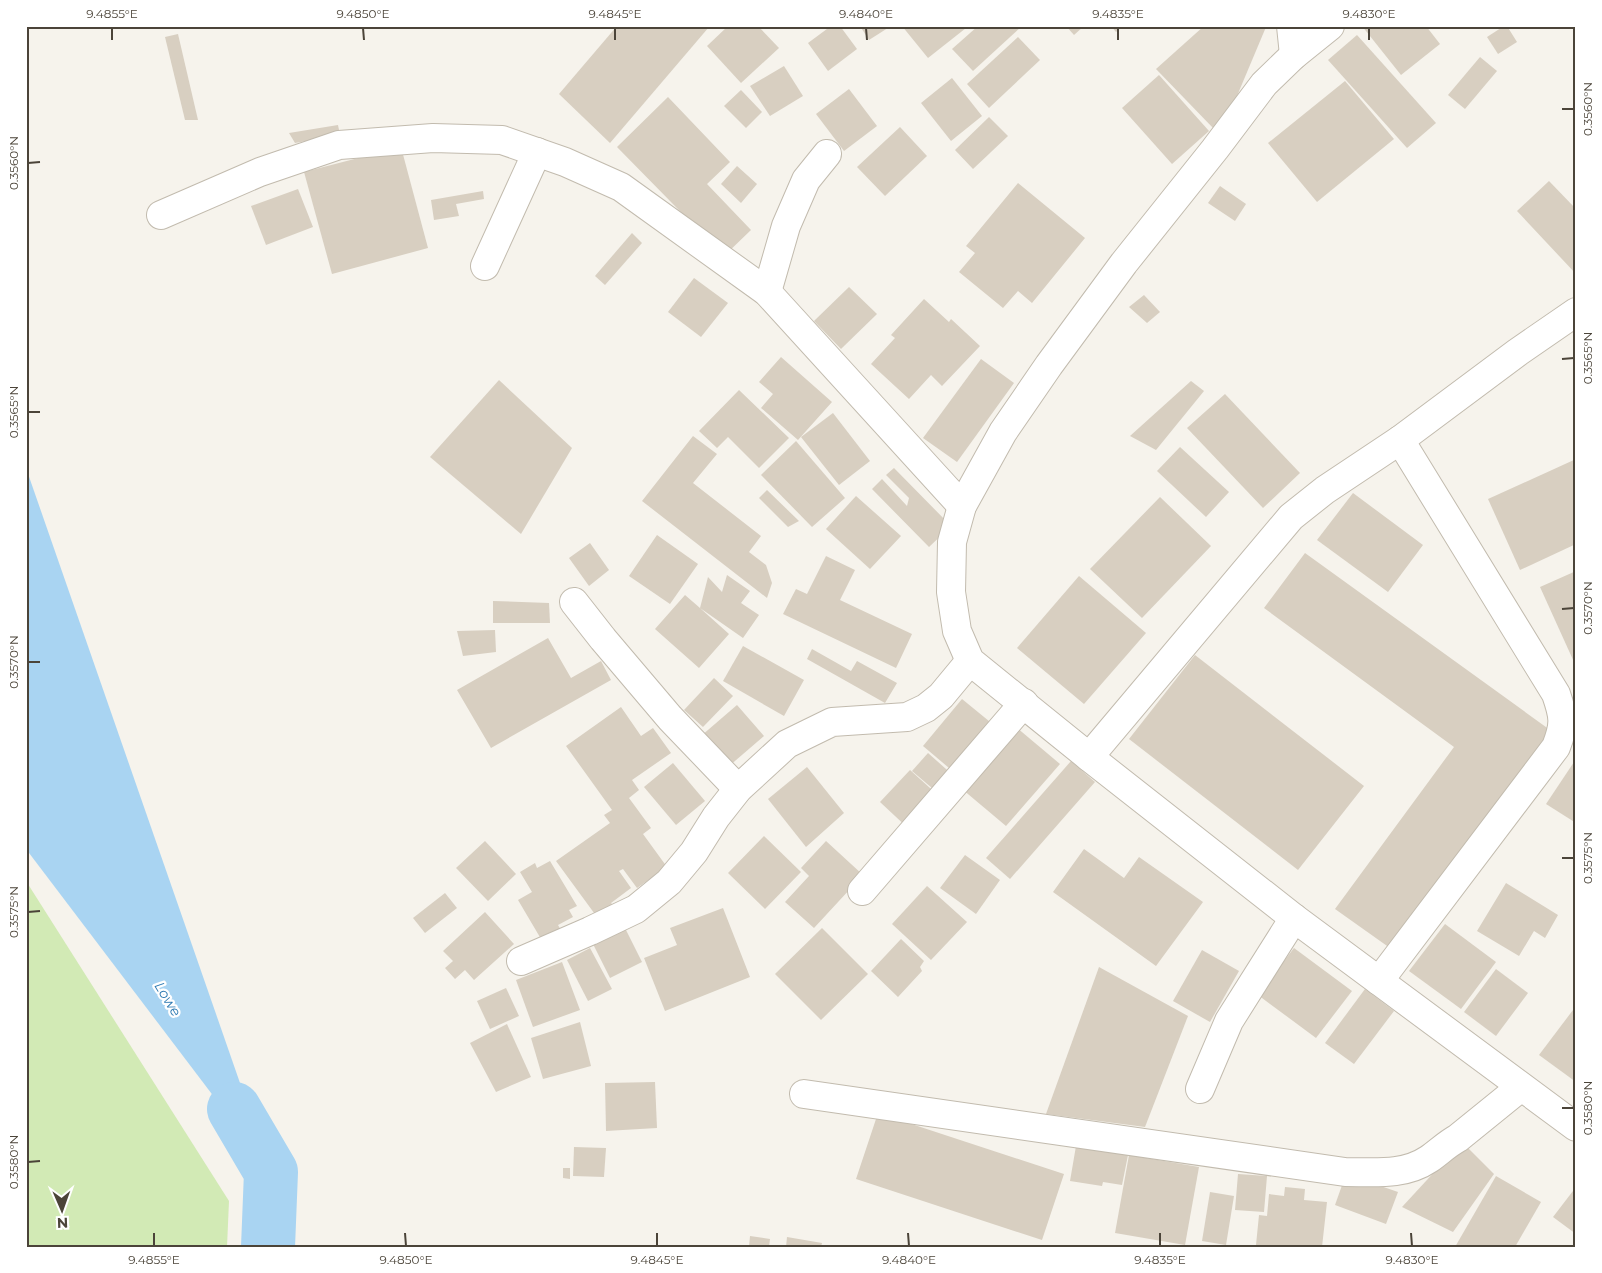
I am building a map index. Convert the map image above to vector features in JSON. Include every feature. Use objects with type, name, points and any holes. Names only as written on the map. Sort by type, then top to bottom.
[{"type":"street","points":[[1291,26],[1294,56]]},
{"type":"street","points":[[1330,26],[1264,84],[1124,263],[1003,432],[962,506],[952,542],[951,592],[956,631],[970,661],[1024,703],[1089,758],[1294,918],[1576,1127]]},
{"type":"street","points":[[161,215],[260,172],[339,145],[433,138],[502,140],[564,162],[621,187],[767,292],[962,506]]},
{"type":"street","points":[[485,266],[536,152]]},
{"type":"street","points":[[767,292],[786,226],[806,180],[827,154]]},
{"type":"street","points":[[1089,758],[1291,517],[1325,490],[1400,440],[1518,352],[1576,312]]},
{"type":"street","points":[[1379,981],[1569,728],[1556,694],[1400,440]]},
{"type":"street","points":[[574,602],[670,718],[738,789]]},
{"type":"street","points":[[521,961],[636,909],[669,882],[694,852],[716,817],[738,789],[787,744],[832,722],[907,717],[926,708],[941,696],[970,661]]},
{"type":"street","points":[[862,891],[1024,703]]},
{"type":"street","points":[[1200,1089],[1229,1021],[1294,918]]},
{"type":"street","points":[[804,1094],[1345,1172],[1386,1172],[1407,1170],[1428,1160],[1521,1087]]},
{"type":"green space","points":[[26,881],[229,1201],[227,1247],[26,1247]]},
{"type":"water","points":[[26,468],[271,1172],[26,849]]},
{"type":"building","points":[[617,26],[709,27],[610,143],[559,94]]},
{"type":"building","points":[[728,26],[758,26],[779,48],[741,83],[707,46]]},
{"type":"building","points":[[831,26],[840,26],[857,49],[828,71],[808,43]]},
{"type":"building","points":[[860,26],[891,26],[869,40]]},
{"type":"building","points":[[902,26],[964,26],[966,28],[928,58]]},
{"type":"building","points":[[978,26],[1022,26],[973,71],[952,49]]},
{"type":"building","points":[[1066,26],[1084,26],[1074,35]]},
{"type":"building","points":[[1111,26],[1123,26],[1116,32]]},
{"type":"building","points":[[1204,26],[1266,27],[1229,115],[1214,129],[1156,69]]},
{"type":"building","points":[[1362,26],[1426,26],[1440,44],[1401,75]]},
{"type":"building","points":[[1507,26],[1517,42],[1498,54],[1487,37]]},
{"type":"building","points":[[178,34],[198,120],[185,120],[165,37]]},
{"type":"building","points":[[1357,35],[1436,123],[1407,148],[1328,60]]},
{"type":"building","points":[[1018,37],[1040,60],[989,108],[967,84]]},
{"type":"building","points":[[1480,57],[1497,71],[1465,109],[1448,95]]},
{"type":"building","points":[[784,66],[803,96],[770,116],[750,86]]},
{"type":"building","points":[[1159,75],[1209,131],[1172,164],[1122,108]]},
{"type":"building","points":[[952,78],[982,116],[951,141],[921,103]]},
{"type":"building","points":[[1345,81],[1394,139],[1317,202],[1268,143]]},
{"type":"building","points":[[849,89],[877,126],[844,151],[816,114]]},
{"type":"building","points":[[741,90],[762,112],[746,128],[724,106]]},
{"type":"building","points":[[668,97],[730,162],[707,184],[751,230],[724,256],[617,147]]},
{"type":"building","points":[[989,117],[1008,136],[973,169],[955,150]]},
{"type":"building","points":[[338,125],[340,135],[295,143],[289,133]]},
{"type":"building","points":[[900,127],[927,156],[885,196],[857,167]]},
{"type":"building","points":[[401,147],[428,248],[332,274],[304,172]]},
{"type":"building","points":[[737,166],[757,184],[741,203],[721,184]]},
{"type":"building","points":[[1549,181],[1576,209],[1576,274],[1517,211]]},
{"type":"building","points":[[1018,183],[1085,238],[1032,303],[1018,291],[1003,308],[959,272],[975,253],[966,246]]},
{"type":"building","points":[[1220,186],[1246,204],[1235,221],[1208,203]]},
{"type":"building","points":[[298,189],[313,227],[266,245],[251,206]]},
{"type":"building","points":[[483,191],[484,199],[456,204],[459,216],[434,220],[431,200]]},
{"type":"building","points":[[632,233],[642,243],[605,285],[595,276]]},
{"type":"building","points":[[694,278],[728,303],[701,337],[668,312]]},
{"type":"building","points":[[849,287],[877,314],[841,349],[814,321]]},
{"type":"building","points":[[1144,295],[1160,312],[1147,323],[1129,307]]},
{"type":"building","points":[[924,299],[949,322],[951,319],[980,346],[942,386],[931,375],[909,399],[871,364],[895,338],[891,335]]},
{"type":"building","points":[[781,357],[832,402],[798,440],[761,408],[773,394],[759,382]]},
{"type":"building","points":[[981,359],[1014,383],[957,462],[923,438]]},
{"type":"building","points":[[499,380],[572,448],[521,534],[430,457]]},
{"type":"building","points":[[1191,381],[1204,391],[1156,450],[1130,436]]},
{"type":"building","points":[[739,390],[789,438],[759,468],[728,437],[717,448],[699,431]]},
{"type":"building","points":[[1225,394],[1300,473],[1263,508],[1187,428]]},
{"type":"building","points":[[833,413],[870,461],[839,485],[801,437]]},
{"type":"building","points":[[693,436],[717,454],[693,483],[761,536],[749,552],[766,565],[772,583],[767,598],[642,501]]},
{"type":"building","points":[[796,441],[845,498],[812,527],[761,475]]},
{"type":"building","points":[[1180,447],[1229,492],[1206,517],[1157,471]]},
{"type":"building","points":[[1576,459],[1576,544],[1520,570],[1488,499]]},
{"type":"building","points":[[894,468],[951,526],[929,547],[872,489],[882,479],[907,506],[909,498],[886,475]]},
{"type":"building","points":[[767,490],[799,521],[788,527],[759,498]]},
{"type":"building","points":[[1353,493],[1423,545],[1388,592],[1317,540]]},
{"type":"building","points":[[856,496],[901,536],[870,569],[826,529]]},
{"type":"building","points":[[1160,497],[1211,546],[1142,618],[1090,569]]},
{"type":"building","points":[[657,535],[698,564],[670,604],[629,576]]},
{"type":"building","points":[[590,543],[609,570],[589,586],[569,558]]},
{"type":"building","points":[[1305,553],[1557,735],[1397,953],[1335,909],[1454,747],[1264,608]]},
{"type":"building","points":[[826,556],[855,570],[840,600],[912,634],[896,668],[783,614],[796,589],[807,594]]},
{"type":"building","points":[[1576,571],[1576,661],[1574,662],[1540,587]]},
{"type":"building","points":[[727,575],[750,591],[741,603],[759,615],[743,638],[700,608],[708,577],[722,592]]},
{"type":"building","points":[[1079,576],[1146,633],[1084,704],[1017,648]]},
{"type":"building","points":[[685,595],[729,634],[699,668],[655,629]]},
{"type":"building","points":[[493,601],[549,603],[550,623],[493,623]]},
{"type":"building","points":[[495,630],[496,652],[463,656],[457,631]]},
{"type":"building","points":[[548,638],[571,678],[601,661],[611,680],[491,748],[457,690]]},
{"type":"building","points":[[743,646],[804,680],[784,716],[723,681]]},
{"type":"building","points":[[812,649],[851,671],[857,661],[897,683],[885,703],[807,659]]},
{"type":"building","points":[[1195,655],[1364,786],[1298,870],[1129,739]]},
{"type":"building","points":[[714,678],[733,696],[703,727],[684,710]]},
{"type":"building","points":[[962,699],[995,726],[955,773],[923,746]]},
{"type":"building","points":[[737,705],[764,736],[728,767],[701,736]]},
{"type":"building","points":[[621,707],[641,736],[653,728],[671,753],[632,780],[639,790],[629,798],[651,828],[643,834],[667,867],[637,888],[623,869],[619,871],[631,888],[611,903],[613,905],[597,917],[556,861],[610,823],[604,815],[612,810],[566,746]]},
{"type":"building","points":[[1016,727],[1060,764],[1006,826],[962,789]]},
{"type":"building","points":[[928,753],[955,777],[939,794],[912,771]]},
{"type":"building","points":[[1576,759],[1576,823],[1546,804]]},
{"type":"building","points":[[1071,761],[1095,782],[1010,879],[986,858]]},
{"type":"building","points":[[673,763],[705,801],[676,825],[644,787]]},
{"type":"building","points":[[807,767],[844,813],[806,847],[768,799]]},
{"type":"building","points":[[910,770],[940,797],[910,830],[880,802]]},
{"type":"building","points":[[764,836],[801,872],[765,909],[728,873]]},
{"type":"building","points":[[485,841],[516,874],[488,901],[456,868]]},
{"type":"building","points":[[826,841],[863,875],[814,928],[785,902],[809,876],[801,868]]},
{"type":"building","points":[[1084,849],[1124,878],[1139,857],[1203,902],[1156,966],[1053,892]]},
{"type":"building","points":[[965,855],[1000,880],[976,914],[940,888]]},
{"type":"building","points":[[550,861],[577,906],[569,910],[573,917],[558,925],[563,934],[544,944],[518,900],[532,892],[520,872],[535,863],[537,868]]},
{"type":"building","points":[[1506,883],[1558,915],[1545,938],[1534,931],[1519,956],[1477,931]]},
{"type":"building","points":[[927,886],[967,922],[931,960],[892,924]]},
{"type":"building","points":[[445,893],[457,908],[425,933],[413,918]]},
{"type":"building","points":[[723,908],[750,977],[665,1011],[644,958],[677,945],[670,928]]},
{"type":"building","points":[[485,912],[514,944],[474,980],[465,970],[455,979],[445,968],[453,961],[443,951]]},
{"type":"building","points":[[623,924],[642,962],[610,978],[591,940]]},
{"type":"building","points":[[1445,924],[1496,962],[1461,1009],[1409,971]]},
{"type":"building","points":[[822,928],[868,974],[821,1020],[775,974]]},
{"type":"building","points":[[901,939],[924,961],[920,967],[922,971],[898,997],[871,971]]},
{"type":"building","points":[[590,948],[612,989],[588,1001],[567,960]]},
{"type":"building","points":[[1294,948],[1352,991],[1316,1038],[1258,995]]},
{"type":"building","points":[[1202,950],[1239,971],[1210,1022],[1173,1001]]},
{"type":"building","points":[[562,962],[580,1010],[533,1027],[516,980]]},
{"type":"building","points":[[1099,967],[1188,1016],[1145,1127],[1046,1114]]},
{"type":"building","points":[[1496,969],[1528,993],[1496,1036],[1464,1012]]},
{"type":"building","points":[[506,988],[519,1016],[490,1029],[477,1001]]},
{"type":"building","points":[[1365,989],[1394,1011],[1354,1064],[1325,1043]]},
{"type":"building","points":[[1576,1006],[1576,1082],[1539,1055]]},
{"type":"building","points":[[580,1022],[591,1066],[543,1079],[531,1038]]},
{"type":"building","points":[[507,1024],[531,1077],[496,1092],[470,1043]]},
{"type":"building","points":[[655,1082],[657,1128],[606,1131],[605,1083]]},
{"type":"building","points":[[878,1113],[1064,1174],[1042,1240],[856,1179]]},
{"type":"building","points":[[1462,1142],[1494,1174],[1453,1232],[1402,1207]]},
{"type":"building","points":[[1076,1146],[1128,1155],[1122,1185],[1103,1182],[1102,1186],[1070,1181]]},
{"type":"building","points":[[574,1147],[606,1148],[604,1177],[573,1176]]},
{"type":"building","points":[[1129,1155],[1199,1167],[1185,1245],[1115,1233]]},
{"type":"building","points":[[563,1168],[570,1168],[570,1179],[563,1178]]},
{"type":"building","points":[[1238,1174],[1267,1176],[1264,1212],[1235,1210]]},
{"type":"building","points":[[1346,1174],[1398,1192],[1386,1224],[1335,1205]]},
{"type":"building","points":[[1496,1176],[1541,1202],[1515,1247],[1455,1247]]},
{"type":"building","points":[[1285,1187],[1305,1189],[1304,1200],[1327,1202],[1322,1247],[1271,1247],[1256,1245],[1259,1215],[1267,1216],[1269,1194],[1284,1196]]},
{"type":"building","points":[[1576,1187],[1576,1234],[1553,1217]]},
{"type":"building","points":[[1210,1192],[1234,1196],[1226,1245],[1202,1241]]},
{"type":"building","points":[[750,1236],[770,1239],[769,1247],[749,1247]]},
{"type":"building","points":[[787,1237],[822,1243],[821,1247],[786,1247]]},
{"type":"waterway","name":"Lowe","points":[[234,1109],[271,1172],[268,1247]]}]
